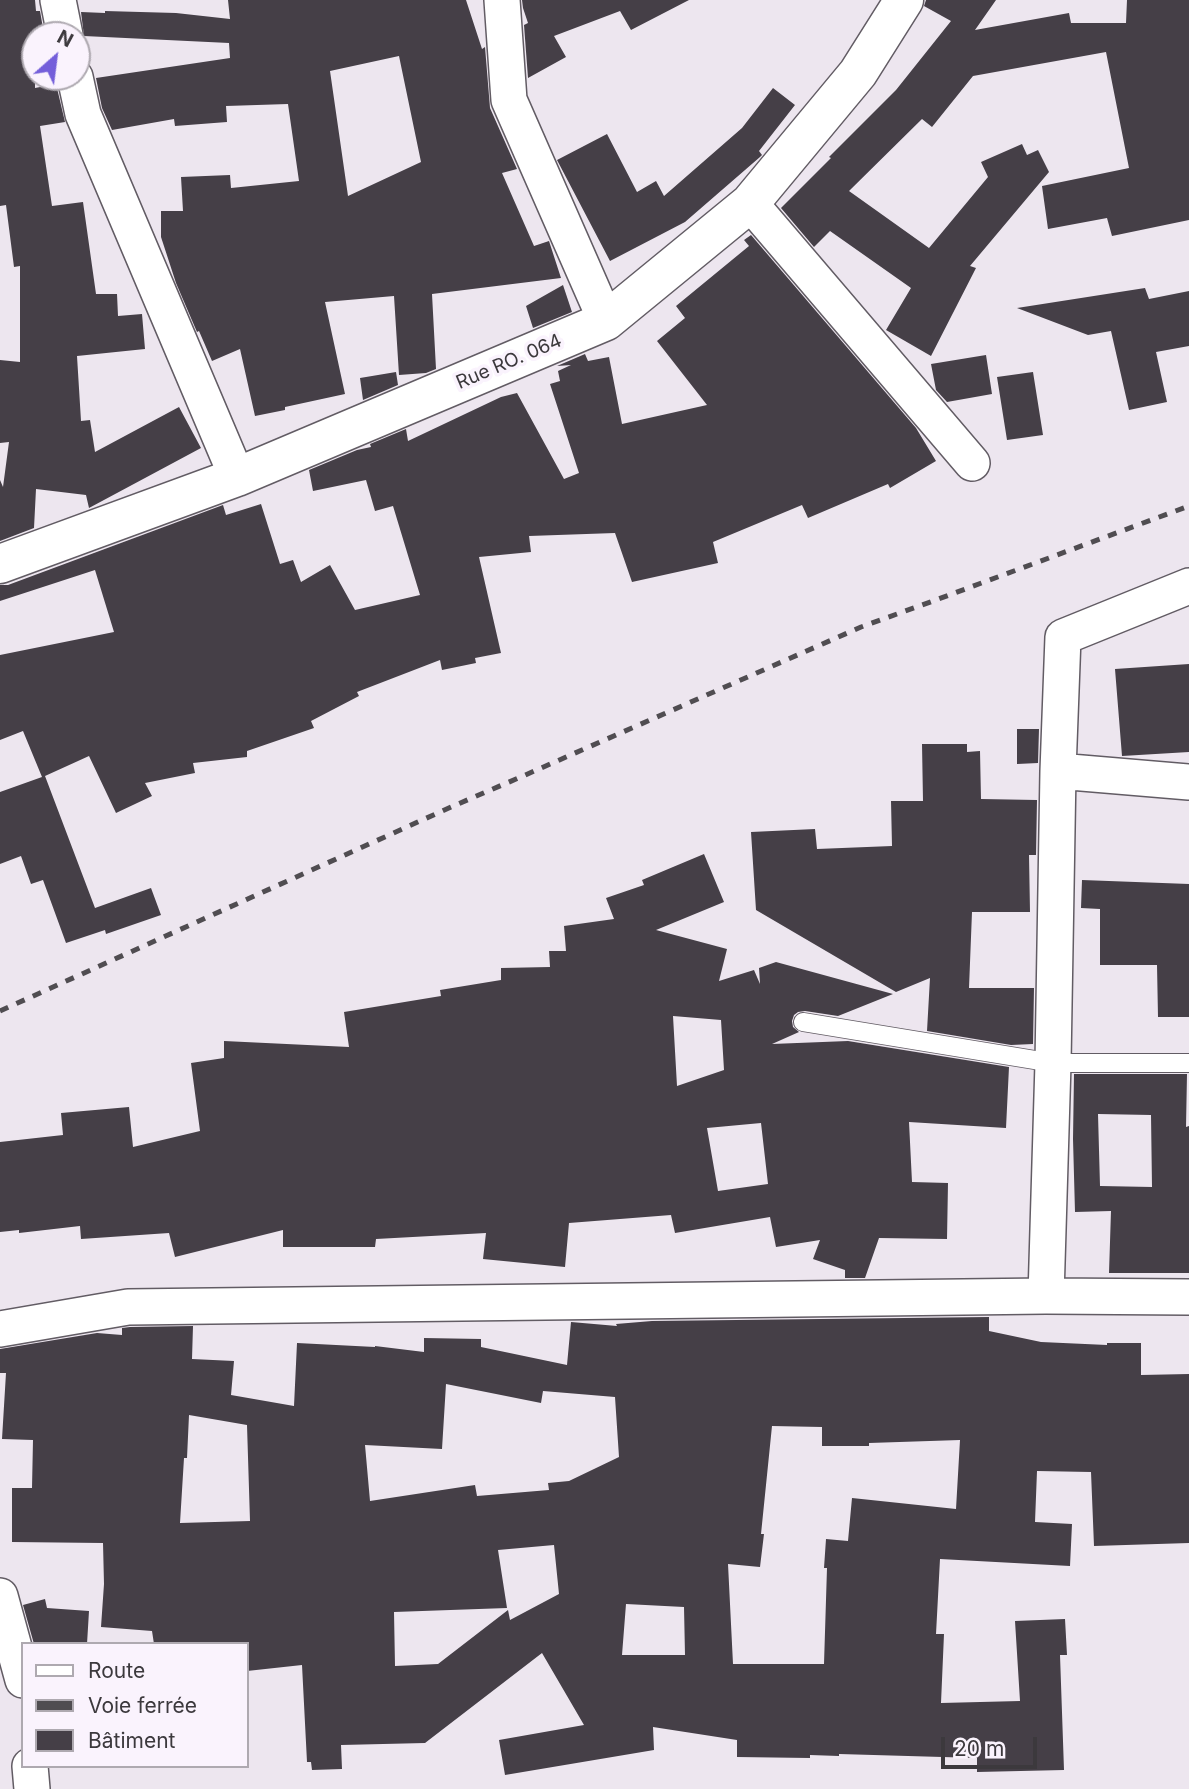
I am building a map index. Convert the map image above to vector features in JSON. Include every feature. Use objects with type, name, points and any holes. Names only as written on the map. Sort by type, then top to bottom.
[{"type":"street","points":[[58,0],[62,21]]},
{"type":"street","points":[[502,0],[509,100],[606,321]]},
{"type":"street","name":"Rue RO. 064","points":[[0,564],[237,477],[606,321],[751,203],[858,73],[904,0]]},
{"type":"street","points":[[78,91],[83,114],[237,477]]},
{"type":"street","points":[[751,203],[972,463]]},
{"type":"street","points":[[1046,1296],[1063,637],[1189,586]]},
{"type":"street","points":[[1058,771],[1189,782]]},
{"type":"street","points":[[0,1329],[128,1307],[1046,1296],[1189,1297]]},
{"type":"street","points":[[0,1597],[21,1673]]},
{"type":"street","points":[[30,1768],[32,1789]]},
{"type":"lane","points":[[803,1022],[1053,1063],[1189,1063]]},
{"type":"building","points":[[0,0],[35,0],[36,11],[40,11],[42,21],[21,21],[21,91],[58,91],[65,122],[40,126],[52,206],[83,202],[96,294],[117,294],[118,316],[142,314],[145,349],[77,356],[81,421],[90,420],[95,452],[179,407],[201,448],[89,508],[86,495],[36,489],[34,528],[0,541],[0,480],[3,487],[9,442],[0,443],[0,360],[20,362],[20,266],[14,267],[6,205],[0,206]]},
{"type":"building","points":[[228,0],[466,0],[482,49],[485,47],[490,108],[517,169],[502,173],[534,246],[549,241],[561,278],[432,294],[436,369],[426,373],[399,375],[394,296],[325,302],[345,394],[255,416],[240,349],[212,361],[199,331],[197,332],[176,283],[161,237],[161,211],[183,211],[181,177],[230,175],[231,188],[299,181],[288,104],[226,106],[227,122],[175,126],[174,119],[112,130],[102,108],[96,78],[230,58],[229,43],[91,36],[91,21],[82,21],[81,12],[176,13],[230,19]],"holes":[[[399,56],[421,162],[348,196],[330,71]]]},
{"type":"building","points":[[522,0],[689,0],[631,30],[620,11],[554,36],[566,57],[528,78],[524,25],[528,23]]},
{"type":"building","points":[[926,0],[996,0],[975,30],[1069,13],[1071,23],[1126,23],[1127,0],[1189,0],[1189,220],[1112,236],[1107,218],[1048,229],[1042,186],[1129,168],[1106,52],[973,76],[932,127],[922,119],[849,191],[929,248],[988,177],[981,162],[1022,144],[1027,155],[1038,150],[1049,172],[970,266],[976,268],[931,356],[886,330],[911,288],[830,231],[814,247],[781,208],[896,90],[951,21],[924,6]]},
{"type":"building","points":[[773,88],[795,105],[759,151],[762,155],[685,222],[610,261],[557,160],[607,134],[637,192],[656,181],[664,196],[742,128]]},
{"type":"building","points":[[751,235],[916,428],[936,461],[890,488],[888,484],[808,518],[802,505],[713,542],[718,563],[632,582],[615,533],[529,536],[531,552],[479,557],[501,653],[475,658],[476,663],[442,670],[440,660],[357,692],[359,696],[311,721],[314,728],[247,751],[247,757],[193,763],[195,773],[145,783],[152,796],[116,813],[89,756],[45,776],[95,908],[151,888],[161,915],[106,934],[105,930],[66,943],[43,880],[31,884],[21,856],[0,864],[0,792],[42,777],[23,731],[0,740],[0,655],[114,632],[95,570],[0,601],[0,585],[8,585],[223,505],[226,515],[261,504],[280,564],[293,560],[301,582],[330,565],[355,610],[420,595],[393,506],[375,511],[366,480],[313,491],[309,470],[371,447],[370,444],[406,429],[408,441],[501,397],[517,393],[564,479],[579,473],[550,384],[560,381],[558,371],[571,365],[557,366],[585,354],[588,361],[609,357],[622,424],[707,405],[657,341],[685,318],[676,306],[749,246],[744,240]]},
{"type":"building","points":[[563,285],[572,312],[533,328],[526,306]]},
{"type":"building","points":[[1145,288],[1149,299],[1189,291],[1189,346],[1156,352],[1167,402],[1129,410],[1111,331],[1088,335],[1017,308]]},
{"type":"building","points":[[986,355],[992,394],[947,402],[936,390],[931,364]]},
{"type":"building","points":[[396,372],[398,385],[363,400],[360,378]]},
{"type":"building","points":[[1033,372],[1043,435],[1007,440],[997,377]]},
{"type":"building","points":[[1189,664],[1189,752],[1122,756],[1115,669]]},
{"type":"building","points":[[1017,729],[1039,729],[1038,763],[1017,764]]},
{"type":"building","points":[[922,744],[967,744],[967,752],[980,751],[981,799],[1037,800],[1036,855],[1029,855],[1030,912],[972,912],[969,988],[1034,988],[1033,1044],[1011,1045],[927,1031],[930,978],[896,992],[756,910],[751,832],[815,829],[817,849],[892,846],[891,801],[923,801]]},
{"type":"building","points":[[704,854],[724,902],[656,930],[727,949],[719,981],[754,970],[760,984],[759,968],[776,962],[893,994],[838,1016],[798,1012],[792,1021],[793,1027],[799,1032],[772,1044],[848,1041],[1009,1067],[1006,1128],[909,1122],[912,1182],[948,1183],[947,1239],[879,1238],[865,1278],[845,1278],[845,1270],[813,1259],[820,1240],[776,1247],[770,1217],[675,1233],[671,1215],[569,1223],[565,1267],[483,1259],[486,1233],[376,1239],[375,1247],[283,1247],[283,1230],[175,1257],[169,1233],[81,1239],[80,1226],[19,1233],[19,1230],[0,1232],[0,1142],[63,1135],[61,1113],[129,1107],[133,1147],[200,1131],[191,1063],[224,1058],[224,1041],[349,1047],[344,1012],[441,996],[440,990],[501,980],[501,968],[550,967],[549,951],[566,951],[564,926],[614,919],[606,898],[644,885],[642,880]],"holes":[[[673,1016],[721,1020],[724,1070],[677,1086]],[[761,1123],[768,1184],[718,1191],[707,1128]]]},
{"type":"building","points":[[1082,880],[1189,884],[1189,1017],[1158,1017],[1157,965],[1100,965],[1100,909],[1081,908]]},
{"type":"building","points":[[1074,1074],[1187,1074],[1189,1273],[1109,1273],[1111,1211],[1075,1212]],"holes":[[[1098,1114],[1151,1115],[1152,1187],[1100,1186]]]},
{"type":"building","points":[[989,1317],[989,1331],[1041,1342],[1107,1345],[1141,1343],[1141,1375],[1189,1374],[1189,1543],[1094,1546],[1091,1472],[1037,1471],[1035,1522],[1072,1524],[1070,1566],[940,1559],[936,1634],[944,1634],[941,1703],[1020,1701],[1015,1621],[1065,1619],[1067,1655],[1060,1655],[1064,1770],[977,1772],[977,1758],[839,1754],[810,1755],[810,1758],[737,1757],[737,1740],[653,1727],[654,1750],[505,1775],[499,1740],[584,1725],[542,1653],[425,1743],[341,1745],[342,1769],[312,1770],[311,1762],[307,1762],[302,1665],[248,1671],[248,1642],[154,1642],[152,1631],[101,1627],[103,1543],[12,1542],[12,1488],[32,1488],[33,1440],[2,1439],[6,1373],[0,1373],[0,1349],[97,1333],[122,1335],[122,1328],[130,1327],[193,1326],[192,1359],[234,1361],[231,1395],[294,1406],[297,1343],[375,1346],[424,1352],[424,1338],[481,1339],[481,1347],[567,1365],[571,1322],[617,1326],[616,1324],[652,1321]],"holes":[[[446,1384],[541,1403],[543,1391],[615,1397],[619,1457],[569,1481],[548,1483],[549,1490],[477,1496],[475,1485],[370,1501],[365,1445],[442,1449]],[[189,1415],[247,1425],[250,1521],[180,1523]],[[772,1426],[822,1427],[822,1446],[960,1440],[956,1509],[852,1498],[848,1541],[826,1539],[824,1664],[733,1664],[728,1564],[760,1567]],[[554,1545],[559,1594],[510,1620],[508,1610],[438,1664],[395,1666],[394,1612],[507,1608],[498,1550]],[[626,1604],[684,1607],[685,1655],[622,1655]]]},
{"type":"building","points":[[45,1599],[47,1608],[89,1611],[87,1642],[33,1642],[23,1605]]},
{"type":"railway","points":[[0,1011],[451,807],[861,627],[1189,506]]}]
